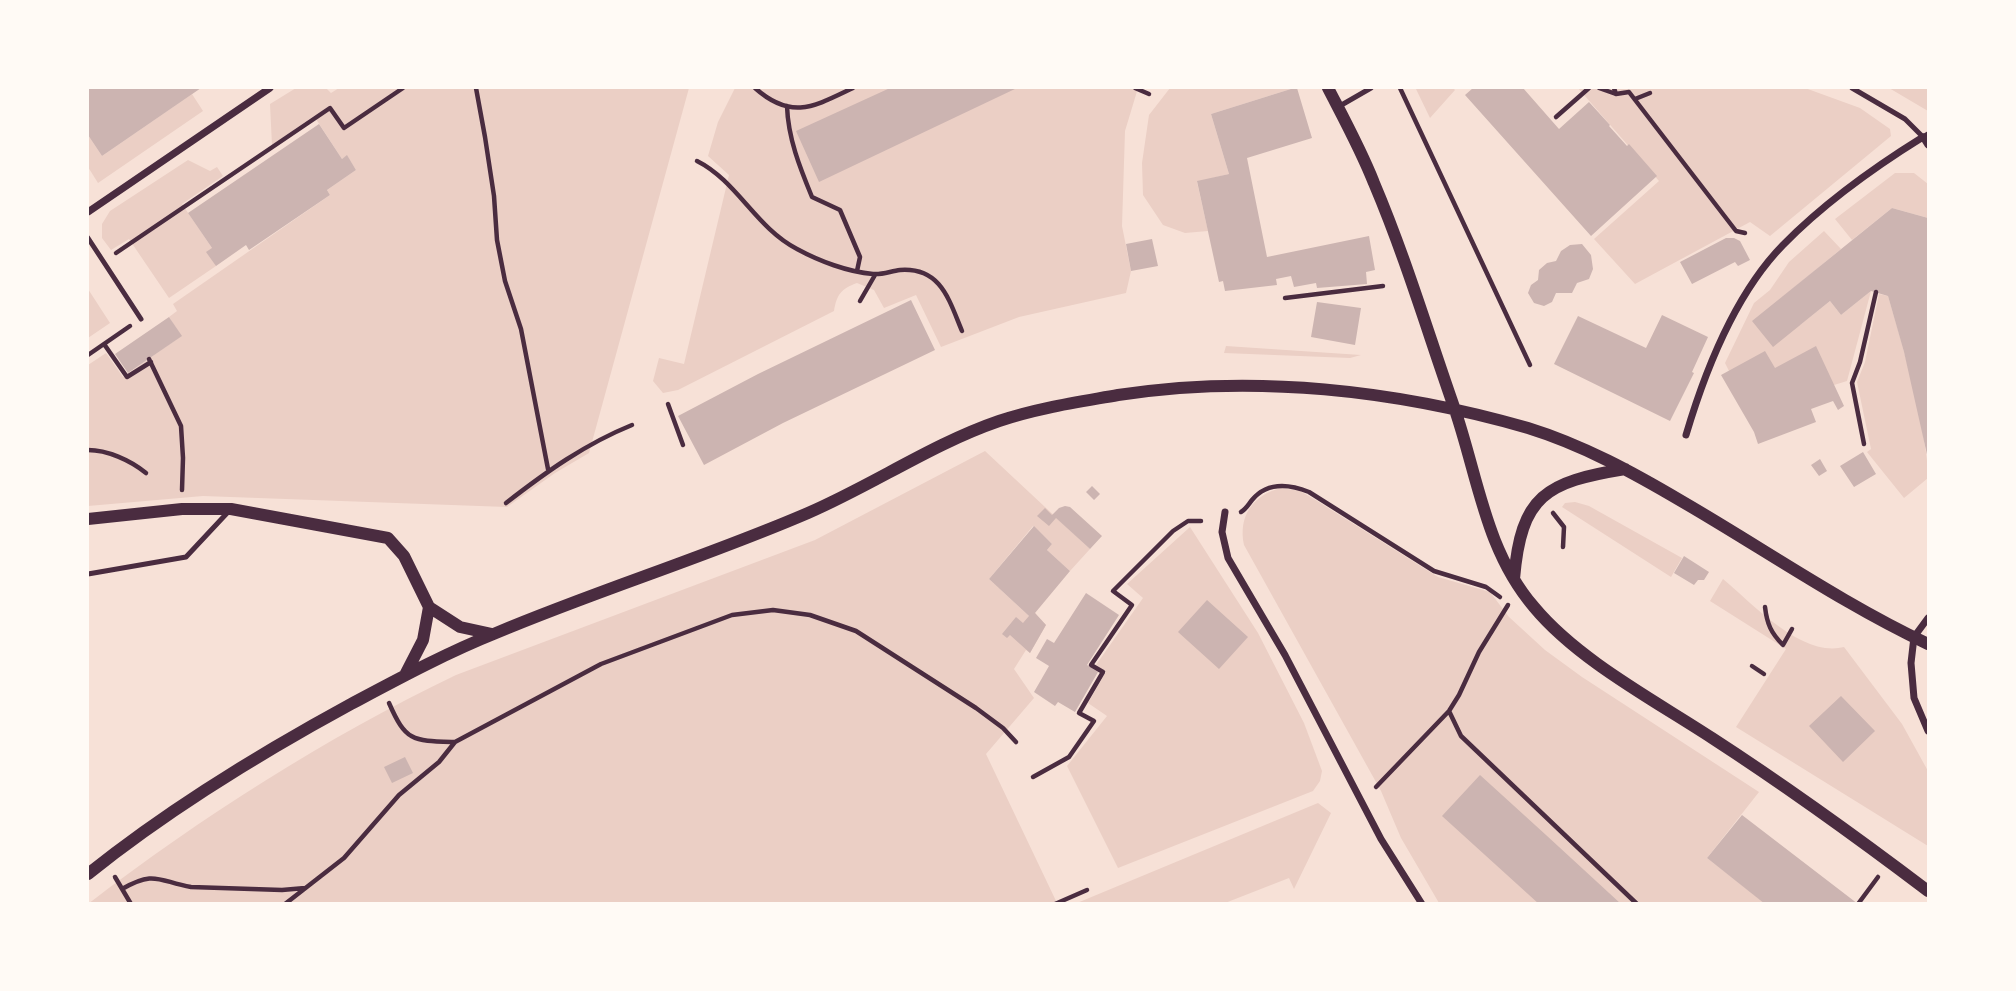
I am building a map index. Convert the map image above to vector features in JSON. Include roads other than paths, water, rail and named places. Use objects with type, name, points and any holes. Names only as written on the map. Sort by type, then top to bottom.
[{"type":"street","points":[[249,88],[255,97]]},
{"type":"street","points":[[88,212],[270,88]]},
{"type":"street","points":[[1328,88],[1374,183],[1396,238],[1455,409],[1491,533],[1514,579],[1533,607],[1559,634],[1597,663],[1756,767],[1928,891]]},
{"type":"street","points":[[1686,435],[1699,392],[1728,325],[1757,278],[1782,246],[1835,198],[1883,162],[1926,135],[1928,145]]},
{"type":"street","points":[[88,874],[243,765],[405,675],[493,634],[807,513],[946,443],[987,426],[1020,415],[1116,396],[1210,386],[1323,390],[1404,399],[1455,409],[1542,433],[1626,469],[1928,643]]},
{"type":"street","points":[[1514,579],[1517,546],[1523,526],[1541,498],[1552,489],[1589,475],[1626,469]]},
{"type":"street","points":[[88,519],[182,509],[231,509],[388,538],[404,556],[429,607],[460,627],[493,634]]},
{"type":"street","points":[[1225,512],[1222,532],[1228,558],[1285,655],[1381,838],[1422,904]]},
{"type":"street","points":[[405,675],[423,640],[429,607]]},
{"type":"street","points":[[1928,618],[1914,637],[1911,663],[1914,698],[1928,731]]},
{"type":"lane","points":[[1338,107],[1371,88]]},
{"type":"lane","points":[[1852,88],[1905,119],[1926,135]]},
{"type":"lane","points":[[88,238],[141,318]]},
{"type":"lane","points":[[88,574],[186,557],[231,509]]}]
